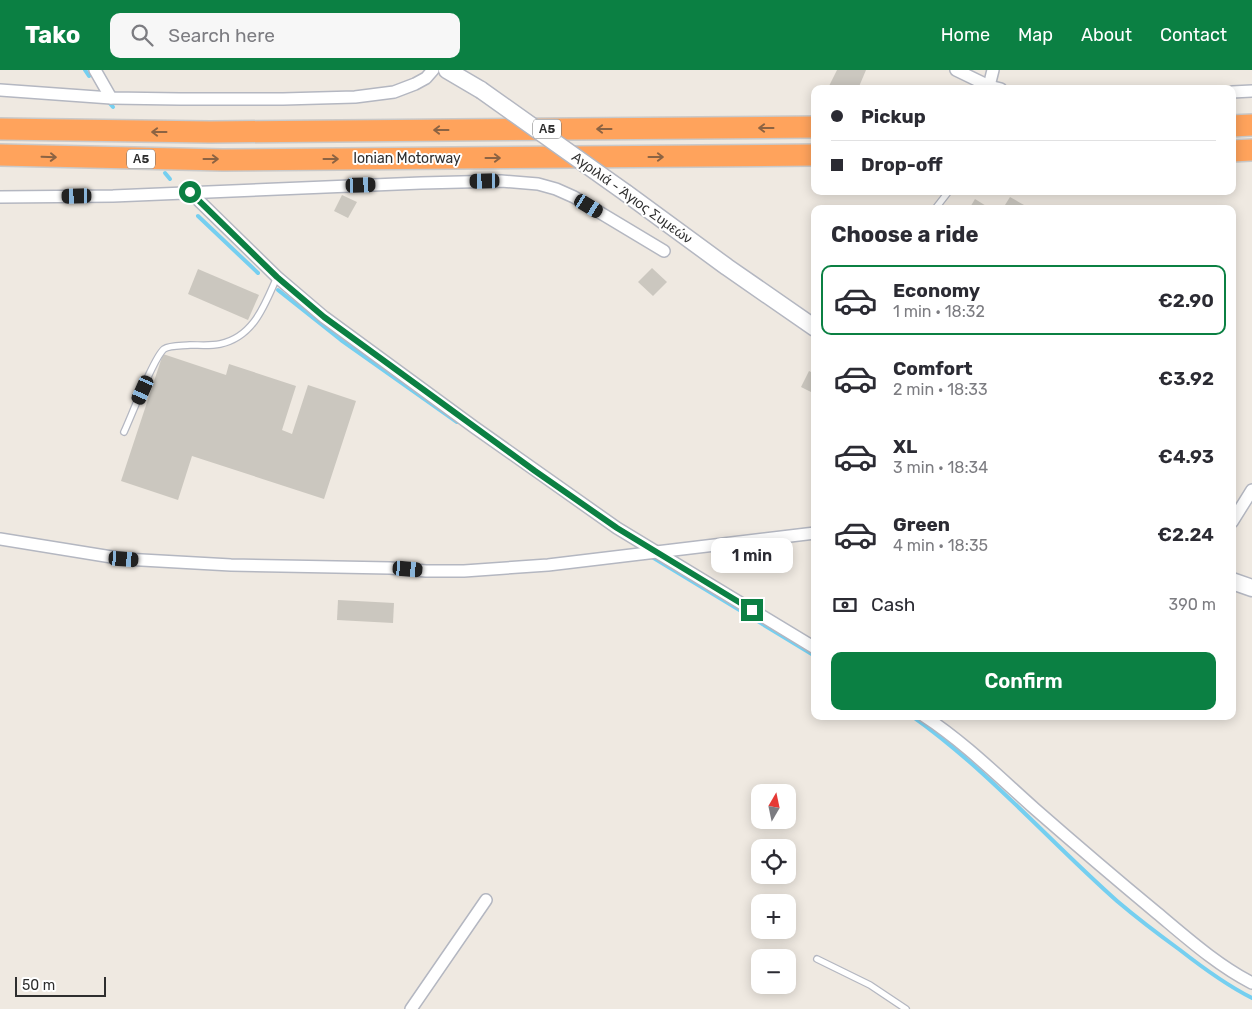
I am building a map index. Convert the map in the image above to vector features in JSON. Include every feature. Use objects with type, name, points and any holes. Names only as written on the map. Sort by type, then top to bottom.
[{"type":"highway","points":[[1236,126],[1252,126]]},
{"type":"highway","name":"Ionian Motorway","points":[[0,129],[210,132],[811,127]]},
{"type":"highway","points":[[1236,150],[1252,150]]},
{"type":"highway","name":"Ionian Motorway","points":[[0,155],[223,160],[811,155]]},
{"type":"main road","name":"Αγριλιά - Άγιος Συμεών","points":[[447,70],[481,90],[811,325]]},
{"type":"main road","points":[[1236,582],[1252,588]]},
{"type":"street","points":[[95,70],[111,98]]},
{"type":"street","points":[[0,90],[111,98],[283,99],[355,97],[394,92],[426,78],[433,70]]},
{"type":"street","points":[[956,70],[987,85]]},
{"type":"street","points":[[989,85],[993,70]]},
{"type":"street","points":[[1236,92],[1252,91]]},
{"type":"street","points":[[0,198],[501,181],[538,184],[556,189],[574,197],[664,251]]},
{"type":"street","points":[[190,192],[277,277],[324,317],[535,471],[617,528],[811,646]]},
{"type":"street","points":[[1236,516],[1252,490]]},
{"type":"street","points":[[0,539],[124,559],[232,565],[390,568],[426,571],[548,566],[811,533]]},
{"type":"street","points":[[930,720],[995,772],[1057,828],[1183,935],[1234,974],[1252,983]]},
{"type":"street","points":[[411,1009],[486,900]]},
{"type":"lane","points":[[937,205],[946,195]]},
{"type":"lane","points":[[124,432],[159,355],[164,349],[221,344],[237,337],[250,327],[260,313],[277,277]]},
{"type":"lane","points":[[817,960],[870,985],[906,1009]]},
{"type":"building","points":[[837,70],[866,70],[860,85],[830,85]]},
{"type":"building","points":[[342,195],[357,202],[348,218],[334,211]]},
{"type":"building","points":[[1010,197],[1024,205],[1005,205]]},
{"type":"building","points":[[975,199],[985,205],[971,205]]},
{"type":"building","points":[[652,268],[667,282],[653,296],[638,282]]},
{"type":"building","points":[[198,269],[259,295],[248,320],[188,294]]},
{"type":"building","points":[[163,354],[226,375],[229,364],[296,386],[282,430],[292,434],[308,385],[356,401],[324,499],[192,456],[178,500],[121,481]]},
{"type":"building","points":[[809,371],[811,372],[811,392],[801,387]]},
{"type":"building","points":[[338,600],[394,603],[393,623],[337,620]]},
{"type":"waterway","points":[[85,70],[89,76]]},
{"type":"waterway","points":[[107,100],[113,107]]},
{"type":"waterway","points":[[165,173],[170,179]]},
{"type":"waterway","points":[[198,216],[258,273]]},
{"type":"waterway","points":[[278,290],[341,340],[457,422]]},
{"type":"waterway","points":[[652,557],[811,654]]},
{"type":"waterway","points":[[917,720],[992,782],[1091,878],[1125,907],[1206,970],[1252,998]]},
{"type":"route","points":[[190,192],[277,277],[324,317],[535,471],[617,528],[752,610]]}]
